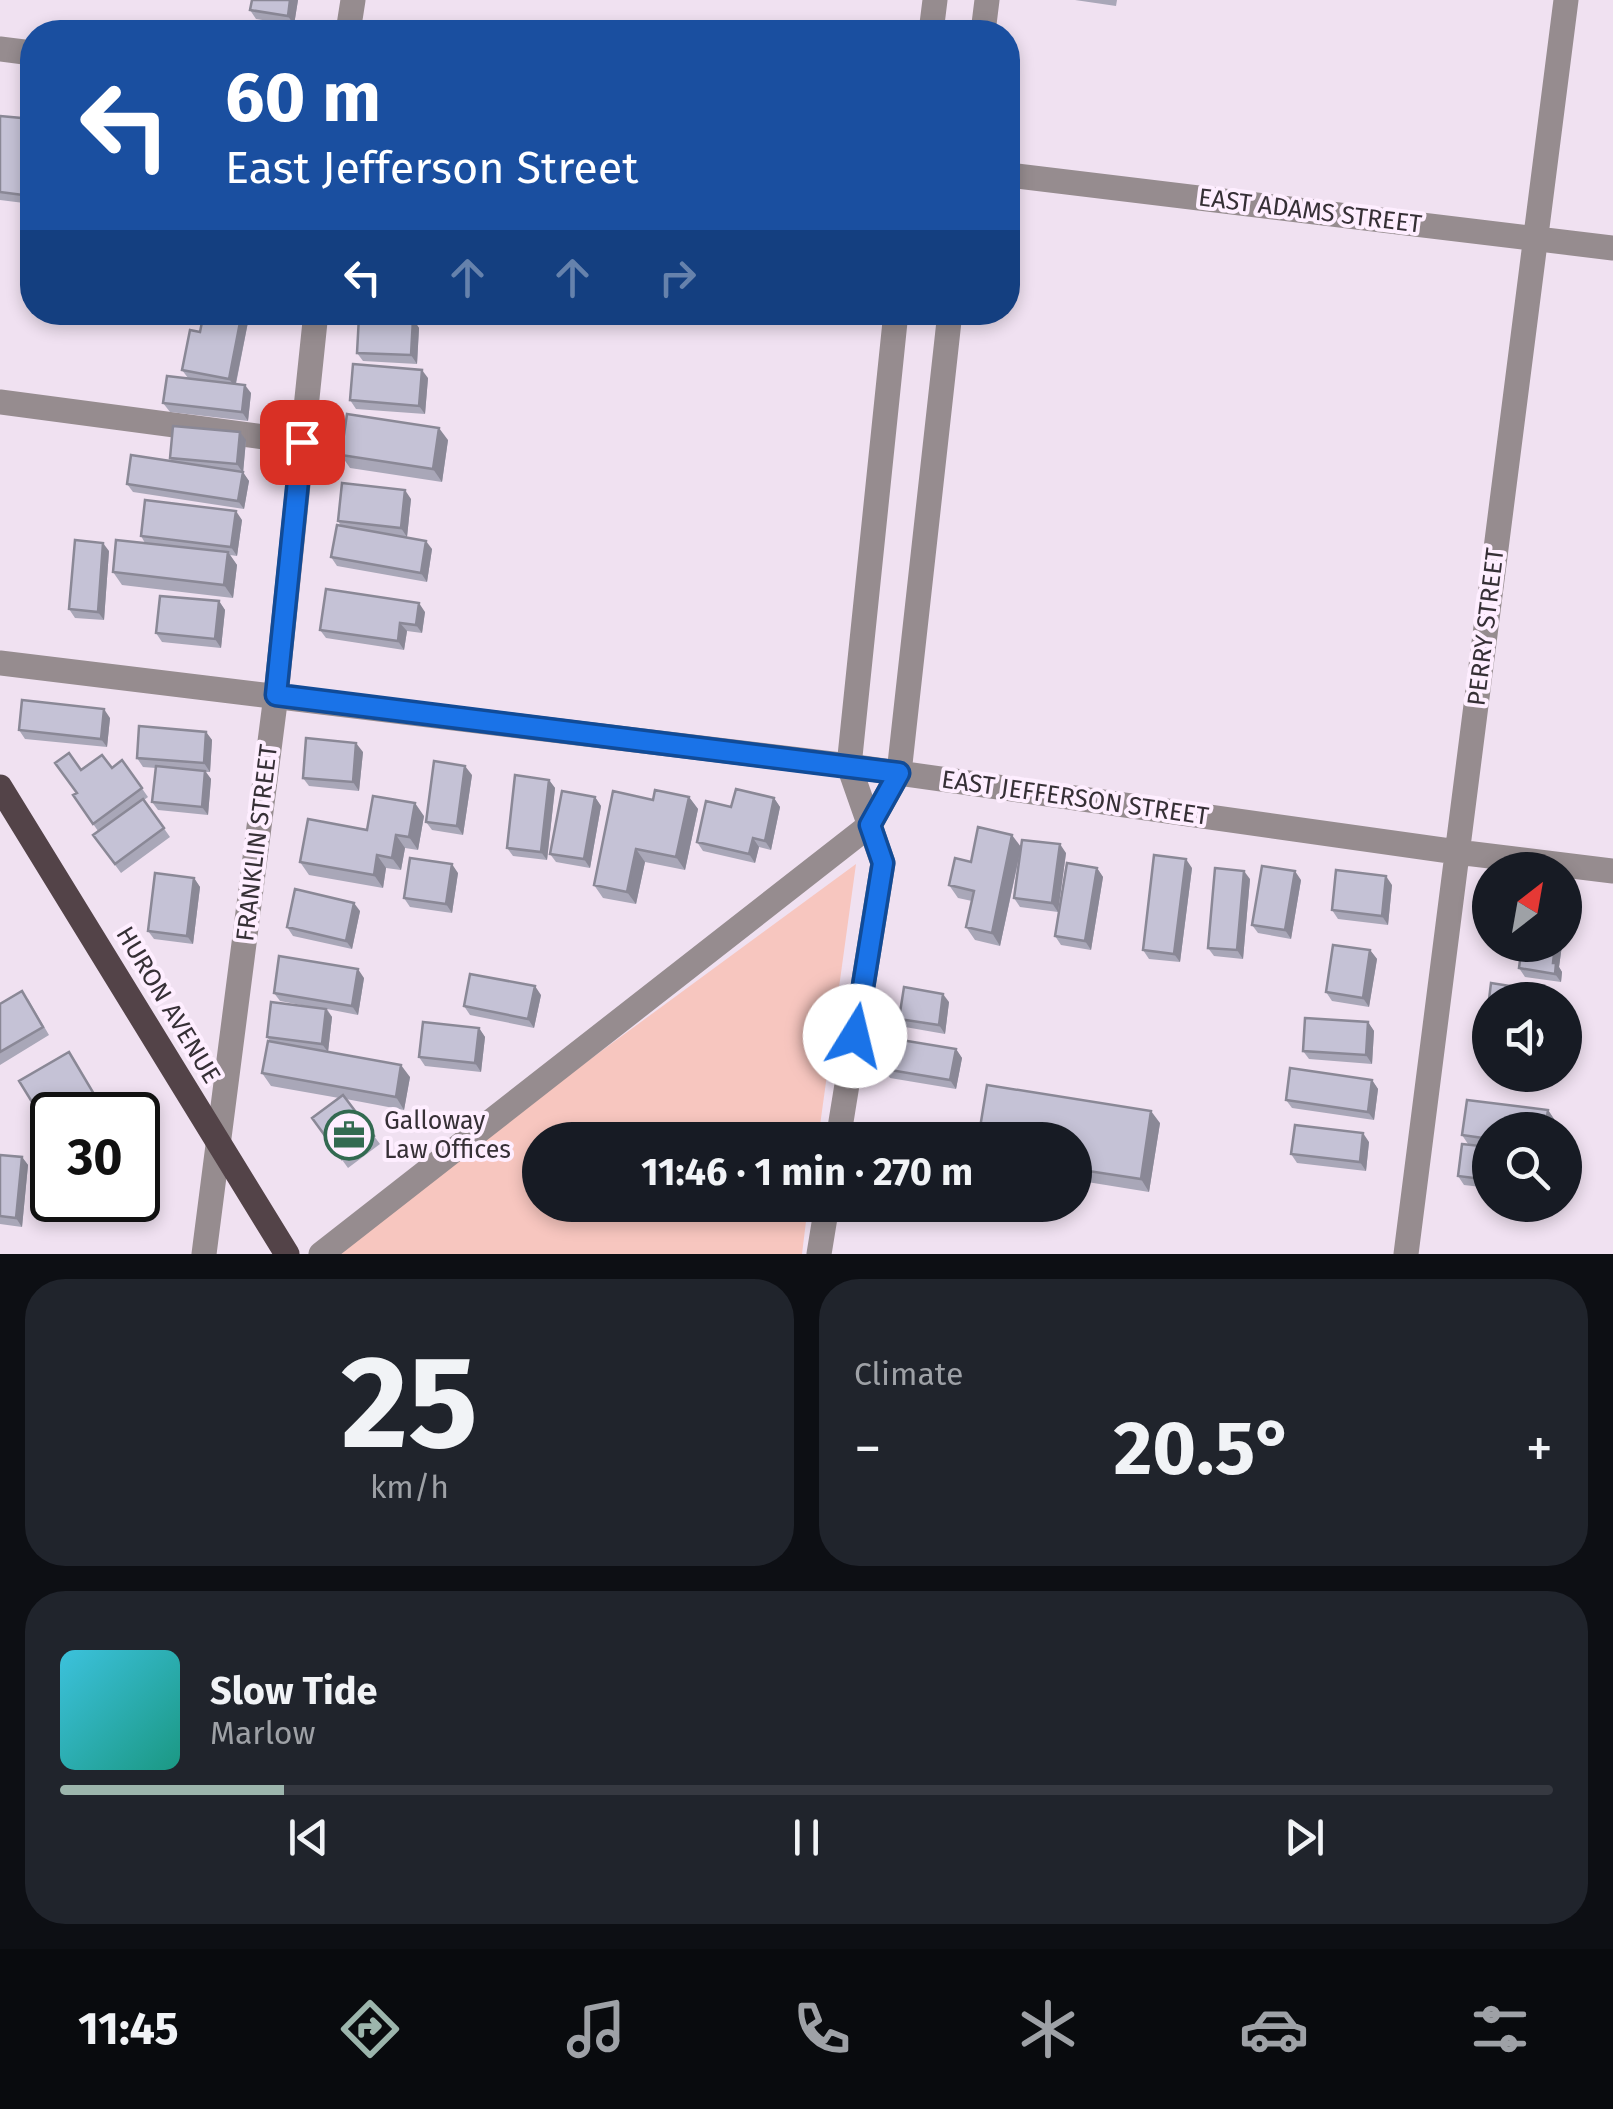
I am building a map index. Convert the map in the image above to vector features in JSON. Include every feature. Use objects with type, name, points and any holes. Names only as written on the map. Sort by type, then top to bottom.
[{"type":"main road","name":"HURON AVENUE","points":[[0,787],[287,1254]]},
{"type":"street","name":"PERRY STREET","points":[[1406,1254],[1566,0]]},
{"type":"street","name":"EAST ADAMS STREET","points":[[1020,177],[1613,248]]},
{"type":"street","name":"FRANKLIN STREET","points":[[204,1254],[276,695],[315,325]]},
{"type":"street","points":[[841,1122],[883,863],[848,766],[895,325]]},
{"type":"street","points":[[322,1254],[870,825],[899,773],[949,325]]},
{"type":"street","points":[[0,402],[302,442]]},
{"type":"street","name":"EAST JEFFERSON STREET","points":[[0,663],[848,766],[1613,871]]},
{"type":"street","points":[[819,1254],[824,1222]]},
{"type":"shaded area","points":[[856,864],[820,1122],[522,1122],[522,1222],[806,1222],[802,1254],[325,1254]]},
{"type":"building","points":[[252,0],[290,0],[288,16],[250,10]]},
{"type":"building","points":[[0,116],[20,118],[20,195],[0,192]]},
{"type":"building","points":[[201,325],[239,325],[229,379],[182,370],[190,330],[200,332]]},
{"type":"building","points":[[359,325],[413,325],[411,355],[357,353]]},
{"type":"building","points":[[353,364],[422,370],[419,406],[350,400]]},
{"type":"building","points":[[167,376],[245,385],[242,412],[163,403]]},
{"type":"building","points":[[347,414],[439,428],[433,469],[341,455]]},
{"type":"building","points":[[173,426],[240,432],[237,464],[170,458]]},
{"type":"building","points":[[131,455],[243,472],[238,501],[127,484]]},
{"type":"building","points":[[342,483],[405,490],[401,528],[338,521]]},
{"type":"building","points":[[145,500],[236,511],[231,547],[141,536]]},
{"type":"building","points":[[337,525],[426,541],[421,573],[331,557]]},
{"type":"building","points":[[75,540],[103,543],[98,612],[69,609]]},
{"type":"building","points":[[116,540],[228,552],[224,585],[113,572]]},
{"type":"building","points":[[326,589],[419,603],[416,625],[400,623],[398,641],[320,630]]},
{"type":"building","points":[[160,596],[219,601],[215,639],[156,633]]},
{"type":"building","points":[[22,700],[104,709],[101,739],[19,730]]},
{"type":"building","points":[[139,726],[206,732],[204,763],[137,758]]},
{"type":"building","points":[[306,738],[356,743],[353,782],[303,778]]},
{"type":"building","points":[[69,753],[81,770],[102,755],[112,768],[122,760],[142,788],[93,824],[55,763]]},
{"type":"building","points":[[434,761],[465,766],[457,826],[426,822]]},
{"type":"building","points":[[156,766],[205,771],[202,807],[152,802]]},
{"type":"building","points":[[515,775],[549,780],[541,852],[507,848]]},
{"type":"building","points":[[736,789],[774,798],[765,841],[753,838],[749,854],[697,842],[706,801],[731,807]]},
{"type":"building","points":[[655,790],[689,797],[676,857],[636,849],[627,892],[594,885],[613,791],[653,800]]},
{"type":"building","points":[[562,791],[595,797],[584,859],[550,854]]},
{"type":"building","points":[[373,796],[415,803],[409,837],[396,835],[392,858],[377,855],[374,875],[300,862],[308,819],[367,830]]},
{"type":"building","points":[[143,799],[164,828],[115,864],[93,835]]},
{"type":"building","points":[[978,827],[1012,835],[992,933],[966,927],[974,891],[949,885],[955,858],[971,862]]},
{"type":"building","points":[[1022,840],[1060,844],[1052,903],[1014,898]]},
{"type":"building","points":[[1154,855],[1186,859],[1174,954],[1143,950]]},
{"type":"building","points":[[410,858],[452,864],[446,904],[404,898]]},
{"type":"building","points":[[1067,863],[1097,868],[1085,941],[1055,936]]},
{"type":"building","points":[[1262,866],[1295,871],[1285,930],[1252,925]]},
{"type":"building","points":[[1215,868],[1244,871],[1237,950],[1208,948]]},
{"type":"building","points":[[1336,870],[1386,876],[1382,916],[1332,910]]},
{"type":"building","points":[[155,873],[194,878],[187,936],[148,931]]},
{"type":"building","points":[[295,889],[354,903],[346,941],[287,927]]},
{"type":"building","points":[[1333,945],[1370,950],[1363,998],[1326,992]]},
{"type":"building","points":[[279,956],[358,969],[352,1006],[274,993]]},
{"type":"building","points":[[1520,962],[1556,963],[1555,974],[1519,968]]},
{"type":"building","points":[[470,974],[535,986],[528,1019],[464,1006]]},
{"type":"building","points":[[904,987],[943,994],[939,1025],[899,1019]]},
{"type":"building","points":[[22,991],[43,1027],[0,1052],[0,1004]]},
{"type":"building","points":[[271,1002],[326,1009],[322,1044],[267,1037]]},
{"type":"building","points":[[1305,1018],[1368,1022],[1366,1055],[1303,1051]]},
{"type":"building","points":[[423,1022],[479,1028],[475,1063],[419,1057]]},
{"type":"building","points":[[889,1038],[956,1049],[950,1080],[884,1069]]},
{"type":"building","points":[[268,1041],[401,1065],[396,1097],[262,1073]]},
{"type":"building","points":[[69,1052],[93,1092],[30,1092],[30,1099],[19,1081]]},
{"type":"building","points":[[1290,1068],[1372,1080],[1368,1112],[1286,1100]]},
{"type":"building","points":[[987,1085],[1151,1111],[1141,1179],[1092,1172],[1092,1122],[981,1122]]},
{"type":"building","name":"Galloway Law Offices","points":[[343,1095],[374,1136],[342,1159],[312,1118]]},
{"type":"building","points":[[1467,1100],[1548,1110],[1472,1112],[1472,1136],[1462,1135]]},
{"type":"building","points":[[1295,1125],[1363,1133],[1360,1162],[1291,1154]]},
{"type":"building","points":[[1462,1144],[1472,1145],[1472,1178],[1458,1176]]},
{"type":"building","points":[[0,1155],[22,1157],[16,1218],[0,1216]]},
{"type":"place","name":"Galloway Law Offices","points":[[349,1135]]},
{"type":"route","points":[[302,442],[276,695],[899,773],[870,825],[883,863],[855,1036]]}]
